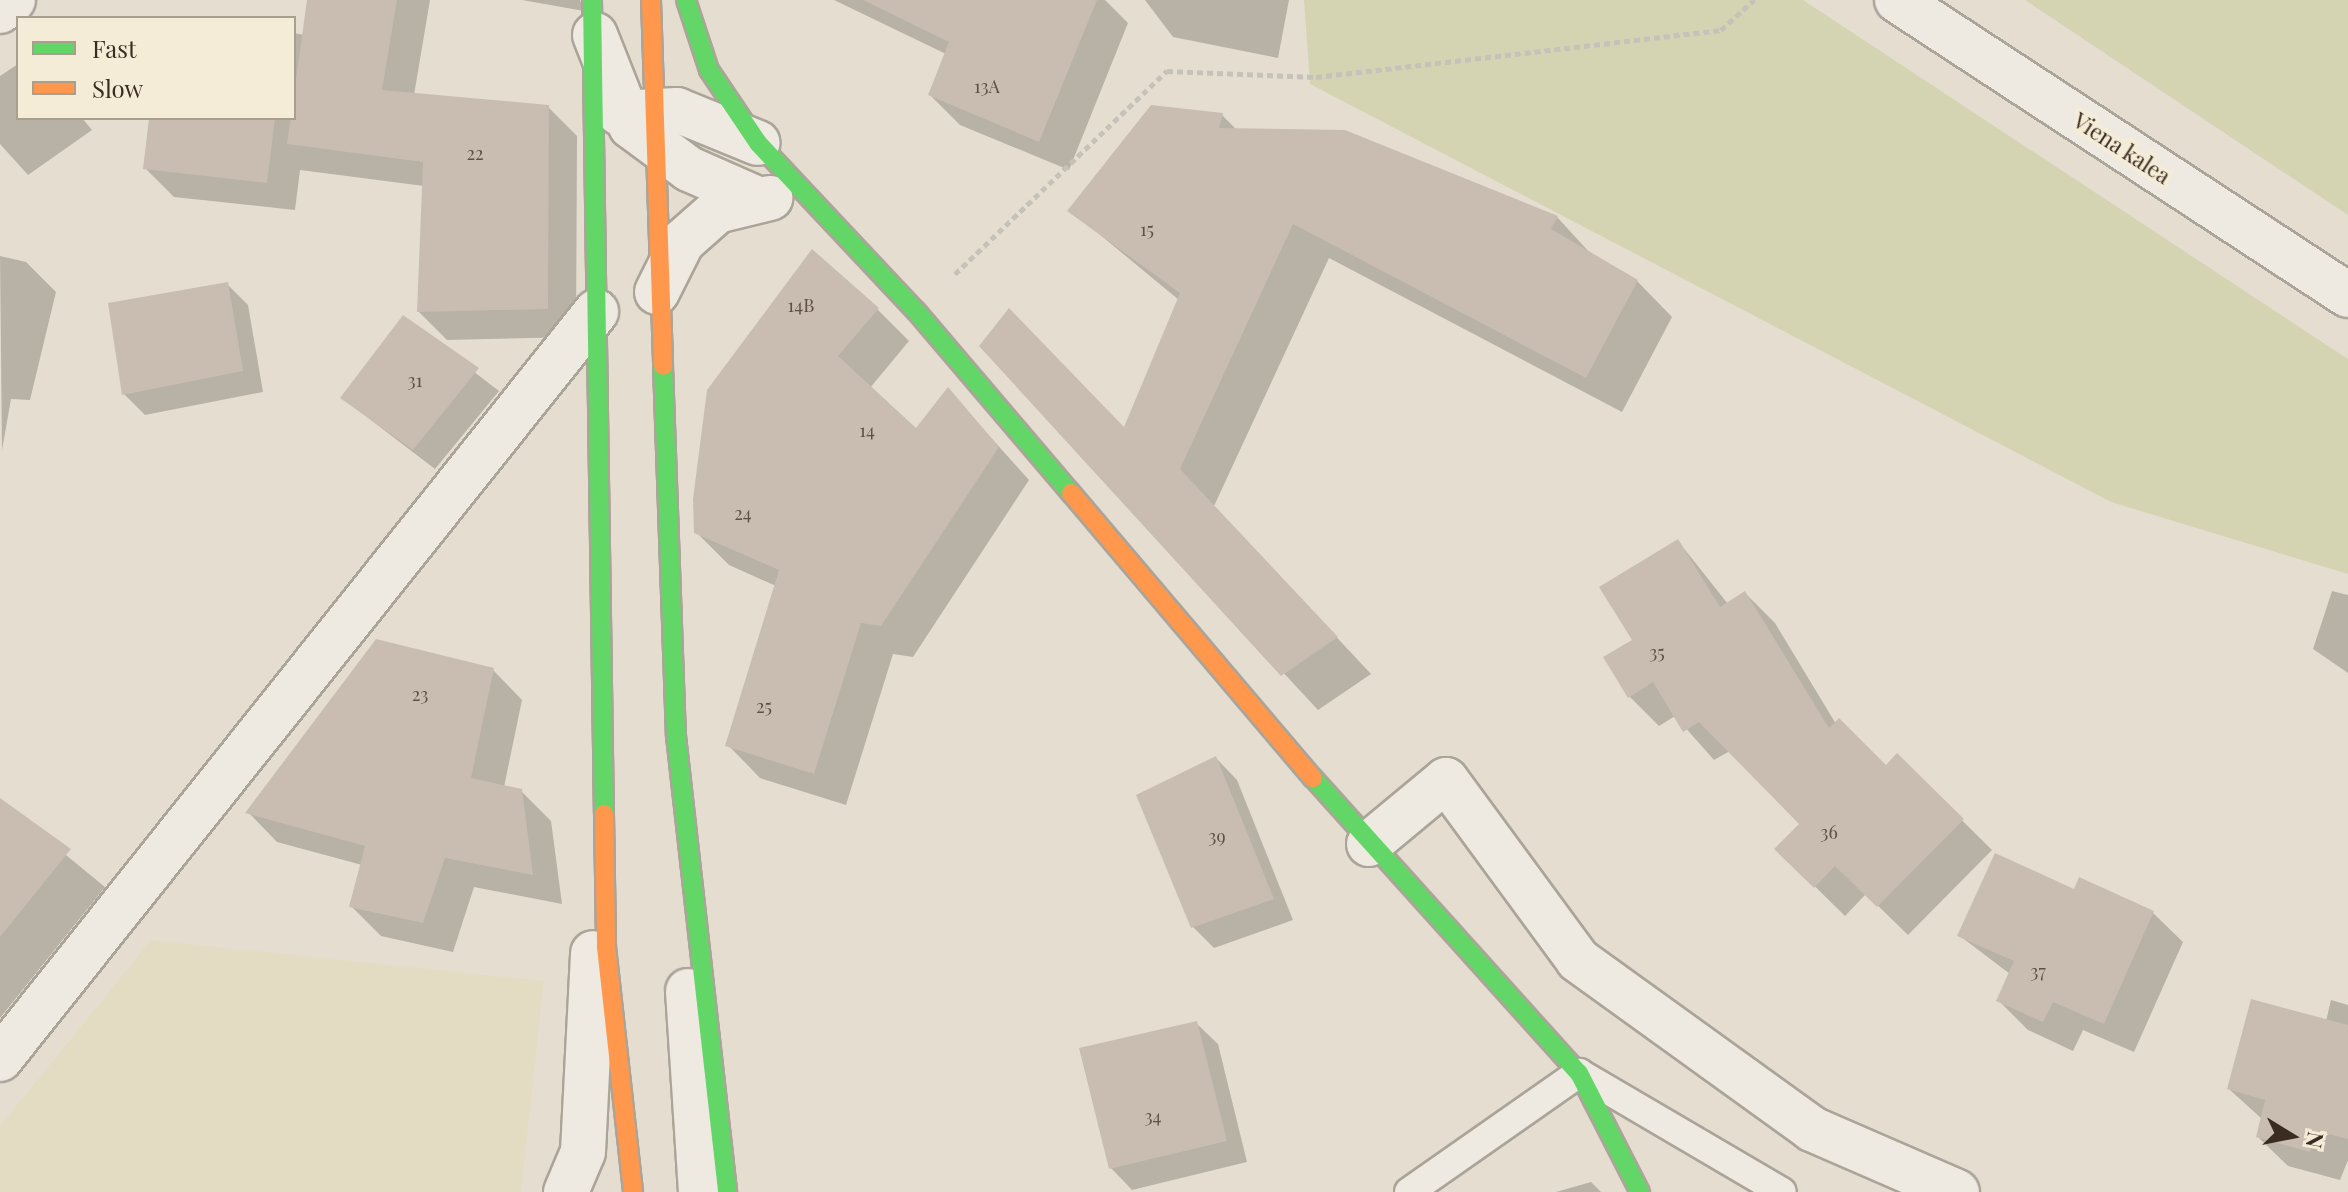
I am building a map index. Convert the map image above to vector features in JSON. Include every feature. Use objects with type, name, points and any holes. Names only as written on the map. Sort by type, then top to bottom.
[{"type":"main road","points":[[633,1192],[606,947],[600,734],[596,312],[651,0]]},
{"type":"main road","points":[[686,0],[709,70],[758,143],[806,199],[916,311],[1369,844],[1579,1073],[1640,1192]]},
{"type":"main road","points":[[631,122],[657,292],[687,843],[727,1192]]},
{"type":"street","points":[[0,11],[13,0]]},
{"type":"street","name":"Viena kalea","points":[[1897,0],[2348,295]]},
{"type":"street","points":[[588,10],[631,122],[755,198]]},
{"type":"street","points":[[631,122],[710,120],[758,143]]},
{"type":"street","points":[[657,292],[682,242],[717,211],[755,198],[806,199]]},
{"type":"street","points":[[0,1059],[596,312]]},
{"type":"street","points":[[566,1192],[583,1152],[600,734]]},
{"type":"street","points":[[1369,844],[1446,780],[1578,960],[1812,1129],[1957,1192]]},
{"type":"street","points":[[687,843],[689,1072],[701,1192]]},
{"type":"lane","points":[[1409,1192],[1579,1073],[1782,1192]]},
{"type":"path","points":[[916,311],[1167,71],[1316,77],[1721,30],[1754,0]]},
{"type":"shaded area","points":[[151,940],[544,981],[521,1192],[0,1192],[0,1126]]},
{"type":"green space","points":[[1304,0],[1803,0],[2348,359],[2348,574],[2111,502],[1310,84]]},
{"type":"green space","points":[[2025,0],[2348,0],[2348,215],[2193,112]]},
{"type":"building","points":[[307,0],[397,0],[382,90],[549,105],[548,309],[417,312],[423,162],[287,144],[290,120],[296,120],[296,79]]},
{"type":"building","points":[[863,0],[1097,0],[1039,142],[928,95],[949,42]]},
{"type":"building","points":[[1151,105],[1223,113],[1219,128],[1345,130],[1558,216],[1551,229],[1638,280],[1586,378],[1293,224],[1180,469],[1338,637],[1281,676],[979,346],[1009,308],[1124,427],[1180,293],[1067,211]]},
{"type":"building","points":[[149,120],[275,120],[267,183],[143,169]]},
{"type":"building","points":[[812,249],[879,308],[838,356],[916,428],[948,387],[999,447],[881,626],[861,623],[814,774],[725,746],[779,570],[694,533],[693,499],[707,390]]},
{"type":"building","points":[[228,282],[243,371],[122,395],[108,303]]},
{"type":"building","points":[[403,315],[479,368],[413,450],[340,398]]},
{"type":"building","points":[[1678,539],[1720,607],[1745,591],[1829,728],[1839,718],[1886,765],[1897,753],[1964,819],[1877,907],[1835,866],[1814,888],[1774,849],[1799,824],[1699,722],[1683,732],[1653,682],[1628,698],[1603,657],[1632,640],[1599,587]]},
{"type":"building","points":[[376,639],[494,668],[471,778],[522,789],[533,875],[445,858],[423,923],[349,907],[365,846],[245,813]]},
{"type":"building","points":[[1216,756],[1274,899],[1191,928],[1136,795]]},
{"type":"building","points":[[0,798],[71,849],[0,937]]},
{"type":"building","points":[[1995,853],[2074,889],[2079,877],[2154,911],[2104,1024],[2053,1002],[2043,1022],[1996,1001],[2014,961],[1957,936]]},
{"type":"building","points":[[2251,999],[2348,1025],[2348,1139],[2316,1131],[2310,1152],[2256,1137],[2265,1100],[2227,1089]]},
{"type":"building","points":[[1197,1021],[1227,1141],[1109,1169],[1079,1048]]},
{"type":"traffic: fast","points":[[592,0],[604,814]]},
{"type":"traffic: fast","points":[[686,0],[709,70],[758,143],[916,311],[1071,493]]},
{"type":"traffic: fast","points":[[663,366],[676,736],[727,1192]]},
{"type":"traffic: fast","points":[[1313,778],[1579,1073],[1640,1192]]},
{"type":"traffic: slow","points":[[651,0],[663,366]]},
{"type":"traffic: slow","points":[[1071,493],[1313,778]]},
{"type":"traffic: slow","points":[[604,814],[606,947],[633,1192]]}]
